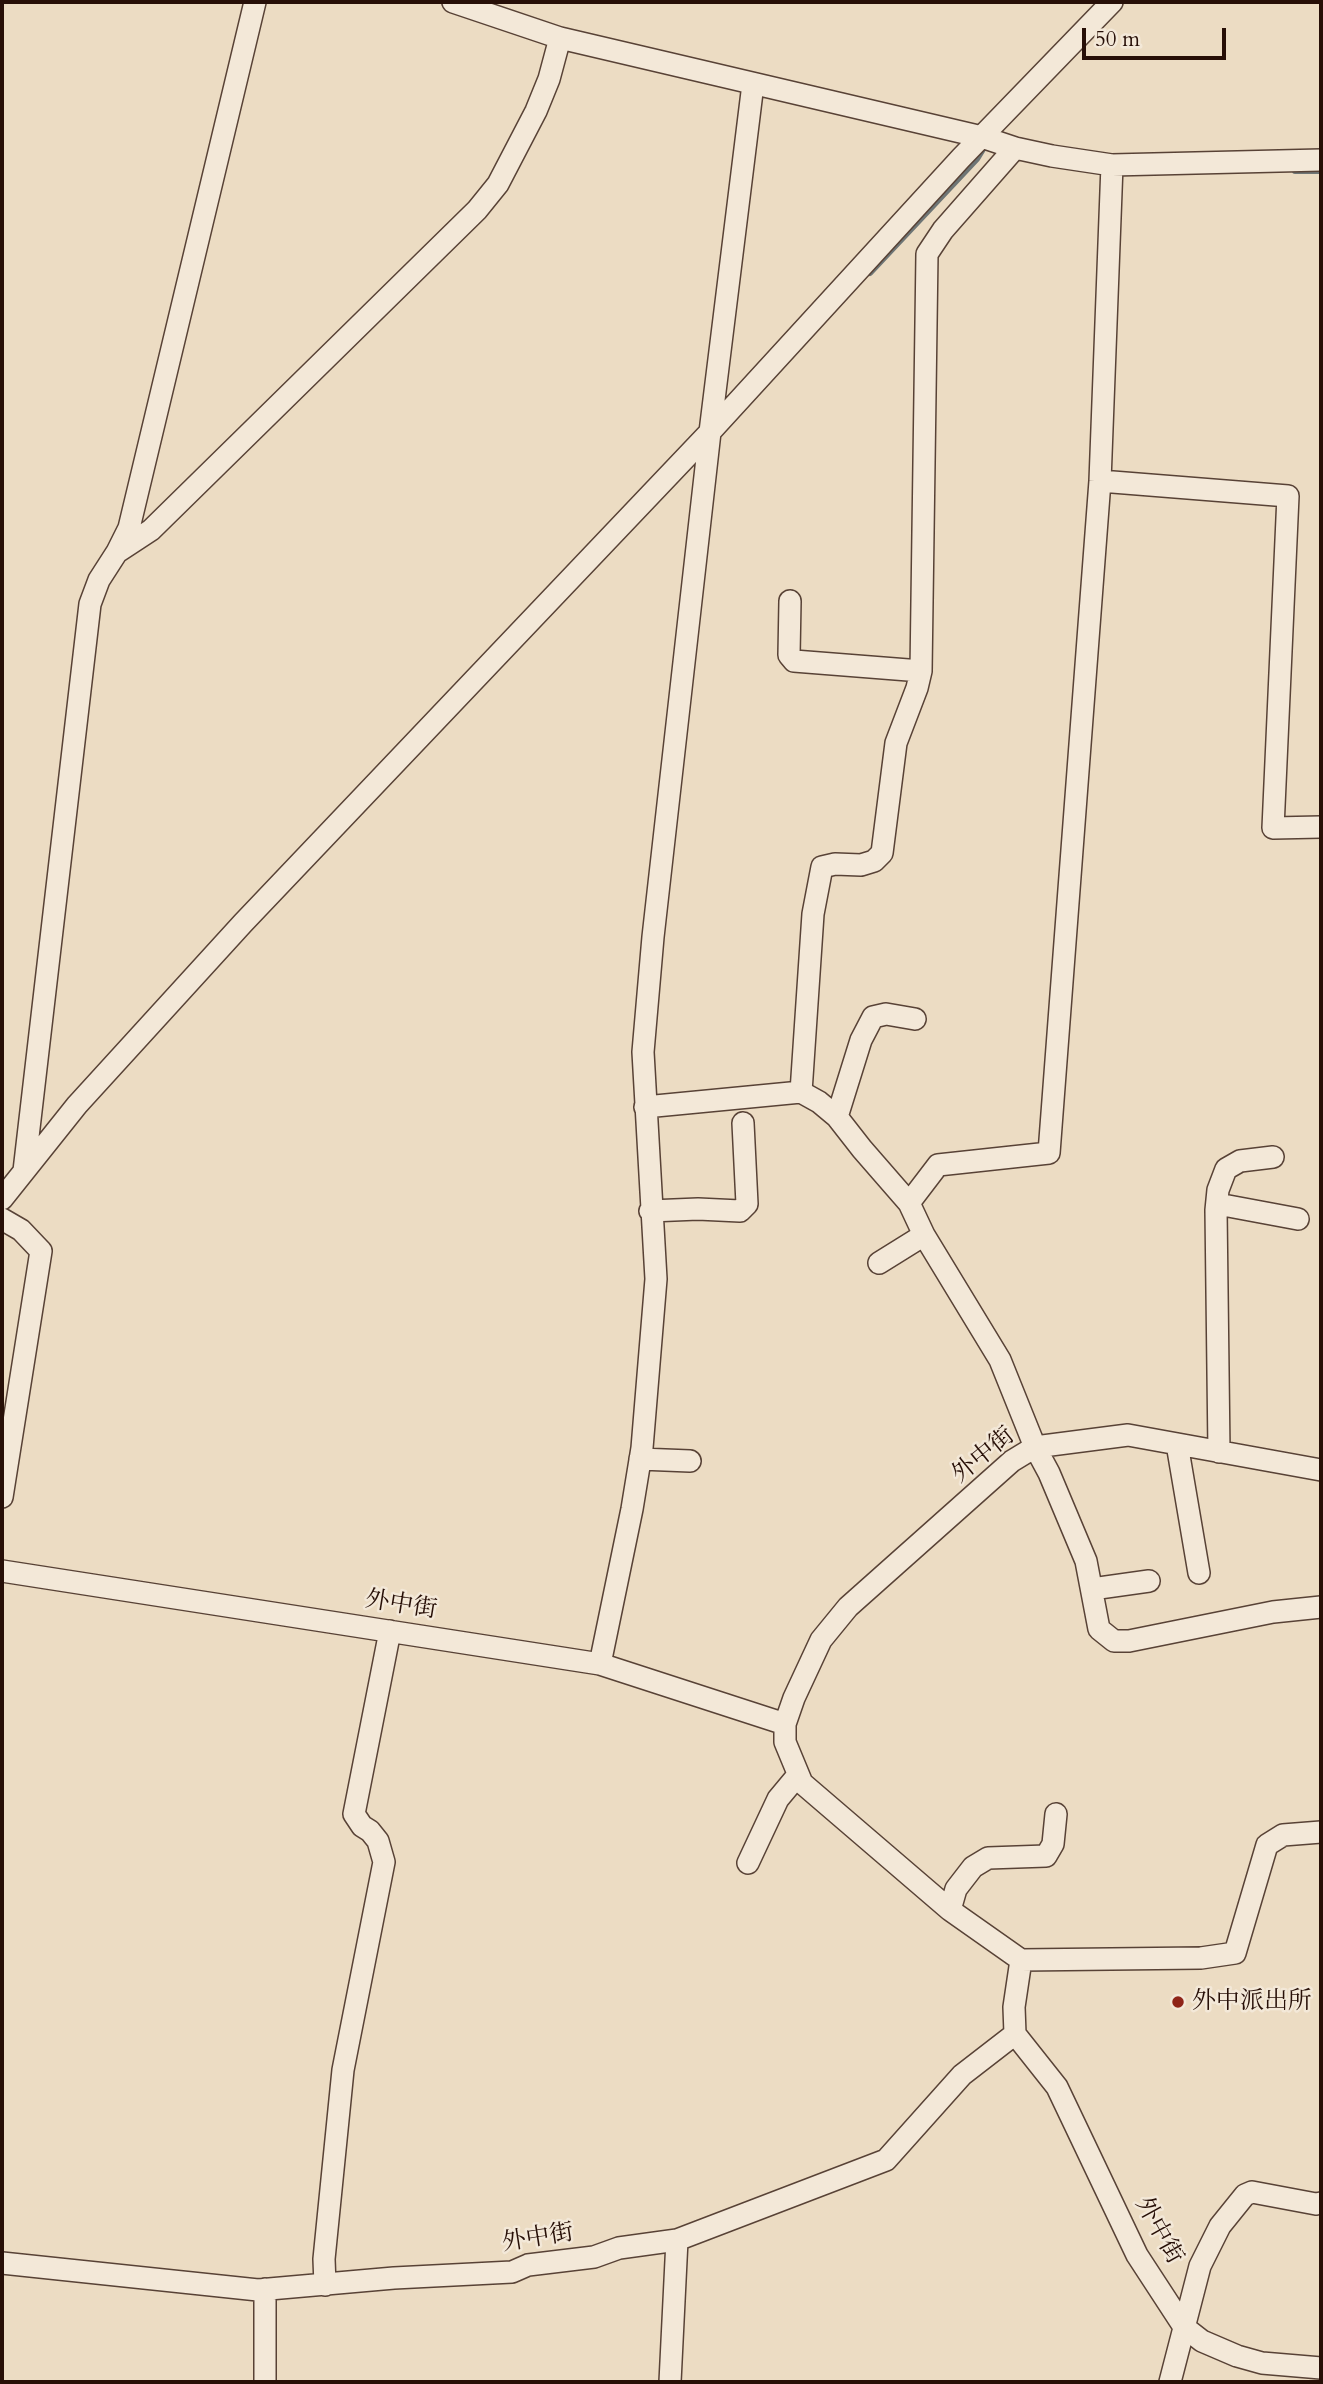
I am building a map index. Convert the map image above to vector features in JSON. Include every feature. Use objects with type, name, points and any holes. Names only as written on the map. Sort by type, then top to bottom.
[{"type":"street","points":[[24,1171],[90,604],[99,580],[128,528],[255,2]]},
{"type":"street","points":[[453,2],[560,38],[982,137],[1015,148],[1112,165],[1321,160]]},
{"type":"street","points":[[2,1199],[77,1105],[243,923],[710,432],[982,137],[1112,2]]},
{"type":"street","points":[[117,552],[150,530],[477,210],[498,184],[530,123],[549,79],[560,38]]},
{"type":"street","points":[[600,1664],[640,1459],[656,1279],[650,1211],[643,1052],[653,937],[710,432],[753,84]]},
{"type":"street","points":[[801,1092],[813,914],[821,867],[835,864],[861,865],[874,861],[882,853],[897,743],[921,671],[927,254],[943,230],[1015,148]]},
{"type":"street","points":[[909,1203],[938,1165],[1049,1153],[1100,481],[1112,165]]},
{"type":"street","points":[[1100,481],[1288,496],[1273,828],[1321,827]]},
{"type":"street","points":[[790,601],[789,655],[794,661],[921,671]]},
{"type":"street","points":[[837,1117],[861,1040],[873,1017],[887,1014],[915,1019]]},
{"type":"street","points":[[645,1107],[801,1092],[837,1117],[909,1203],[924,1235],[1000,1360],[1086,1561],[1100,1629],[1114,1641],[1129,1641],[1273,1612],[1321,1607]]},
{"type":"street","points":[[650,1211],[740,1211],[747,1204],[743,1123]]},
{"type":"street","points":[[1219,1452],[1218,1189],[1226,1169],[1240,1161],[1273,1157]]},
{"type":"street","points":[[1216,1210],[1223,1205],[1298,1219]]},
{"type":"street","points":[[2,1219],[21,1230],[41,1251],[2,1497]]},
{"type":"street","points":[[879,1264],[924,1235]]},
{"type":"street","name":"外中街","points":[[2,1571],[600,1664],[785,1724],[821,1640],[848,1607],[1012,1461],[1035,1447],[1128,1435],[1321,1470]]},
{"type":"street","points":[[1177,1444],[1199,1573]]},
{"type":"street","points":[[640,1459],[690,1461]]},
{"type":"street","points":[[1092,1589],[1149,1581]]},
{"type":"street","points":[[325,2285],[324,2259],[343,2070],[384,1862],[379,1841],[370,1830],[362,1826],[354,1814],[390,1631]]},
{"type":"street","points":[[785,1724],[785,1742],[802,1783],[950,1910],[1021,1960],[1201,1958],[1234,1953],[1267,1845],[1283,1835],[1321,1832]]},
{"type":"street","points":[[748,1863],[778,1799],[798,1775]]},
{"type":"street","points":[[950,1910],[956,1889],[973,1867],[988,1858],[1046,1856],[1053,1844],[1056,1814]]},
{"type":"street","points":[[1015,2034],[1014,2007],[1021,1960]]},
{"type":"street","name":"外中街","points":[[2,2263],[265,2290],[394,2278],[512,2272],[528,2265],[594,2257],[619,2248],[677,2240],[886,2160],[962,2075],[1015,2034],[1057,2087],[1137,2255],[1184,2327],[1202,2341],[1237,2356],[1262,2363],[1321,2368]]},
{"type":"street","points":[[1170,2382],[1200,2266],[1220,2225],[1245,2195],[1252,2192],[1321,2203]]},
{"type":"street","points":[[670,2382],[677,2240]]},
{"type":"street","points":[[265,2290],[265,2382]]},
{"type":"waterway","points":[[870,273],[977,159],[985,146]]},
{"type":"waterway","points":[[1295,171],[1321,171]]},
{"type":"place","name":"外中派出所","points":[[1178,2002]]}]
